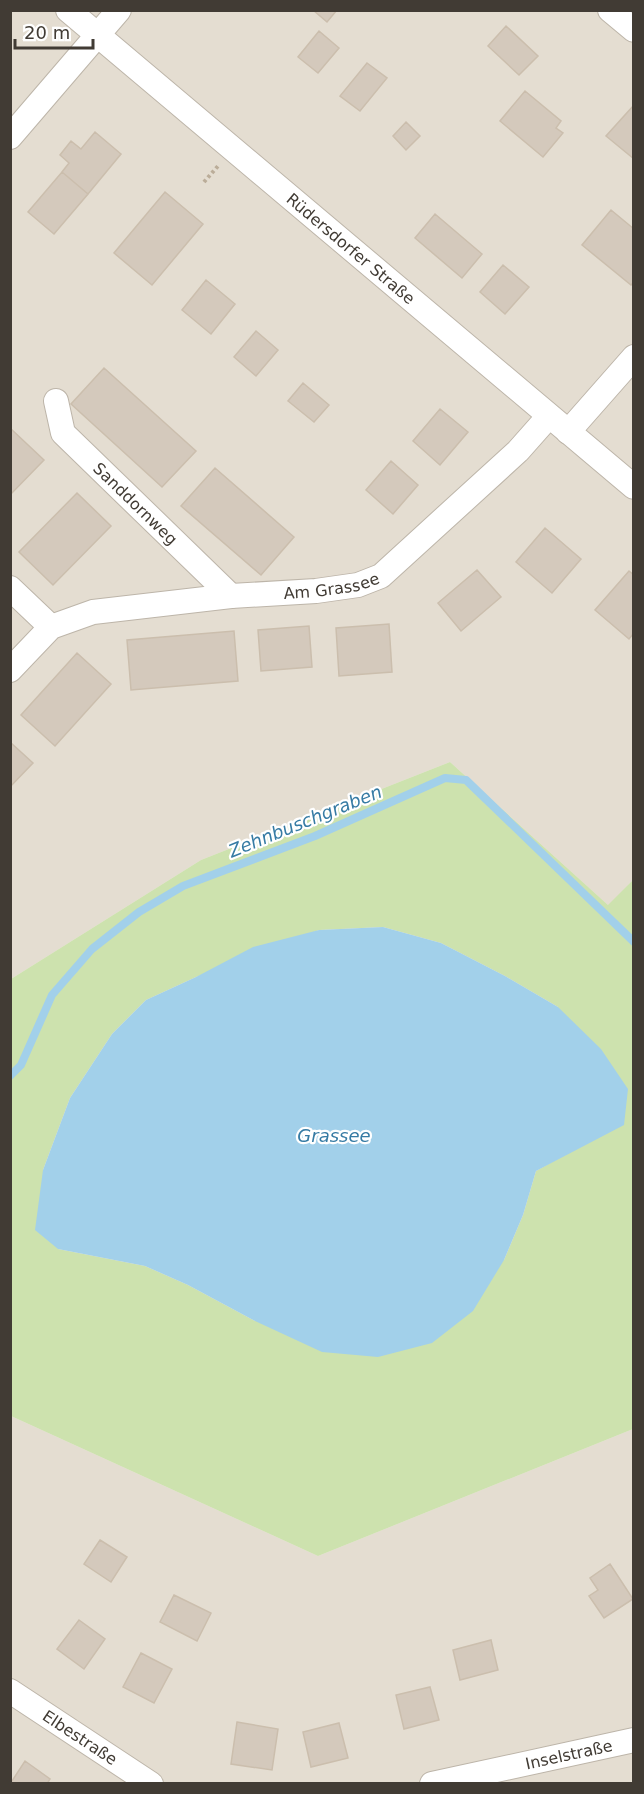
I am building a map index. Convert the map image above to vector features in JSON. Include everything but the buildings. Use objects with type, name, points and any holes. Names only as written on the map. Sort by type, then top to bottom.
[{"type":"street","name":"Rüdersdorfer Straße","points":[[68,10],[633,487]]},
{"type":"street","points":[[10,137],[119,10]]},
{"type":"street","points":[[610,10],[633,30]]},
{"type":"street","points":[[568,432],[633,357]]},
{"type":"street","name":"Sanddornweg","points":[[56,401],[63,433],[231,596]]},
{"type":"street","name":"Am Grassee","points":[[10,670],[51,627],[93,612],[231,596],[316,591],[358,585],[381,576],[518,451],[549,416]]},
{"type":"street","points":[[10,588],[51,627]]},
{"type":"street","name":"Elbestraße","points":[[10,1691],[150,1784]]},
{"type":"street","name":"Inselstraße","points":[[432,1784],[633,1740]]},
{"type":"shaded area","points":[[11,11],[633,11],[633,880],[609,906],[450,762],[201,860],[11,979]]},
{"type":"shaded area","points":[[11,1416],[318,1556],[633,1429],[633,1783],[11,1784]]},
{"type":"green space","points":[[450,762],[608,905],[633,880],[633,1429],[318,1556],[11,1416],[11,979],[201,860]],"holes":[[[383,927],[441,943],[558,1007],[570,1152],[536,1171],[523,1215],[504,1260],[255,1321],[188,1285],[145,1266],[58,1249],[43,1170],[70,1098],[112,1034],[146,1000],[196,977],[319,930]]]},
{"type":"water","name":"Grassee","points":[[383,927],[441,943],[558,1007],[601,1049],[628,1089],[624,1125],[536,1171],[523,1215],[504,1260],[473,1311],[432,1343],[378,1357],[322,1352],[145,1266],[58,1249],[35,1230],[43,1170],[70,1098],[112,1034],[146,1000],[253,947],[319,930]]},
{"type":"waterway","name":"Zehnbuschgraben","points":[[10,1076],[21,1065],[52,995],[92,949],[139,912],[183,886],[315,836],[445,778],[466,780],[634,942]]}]
